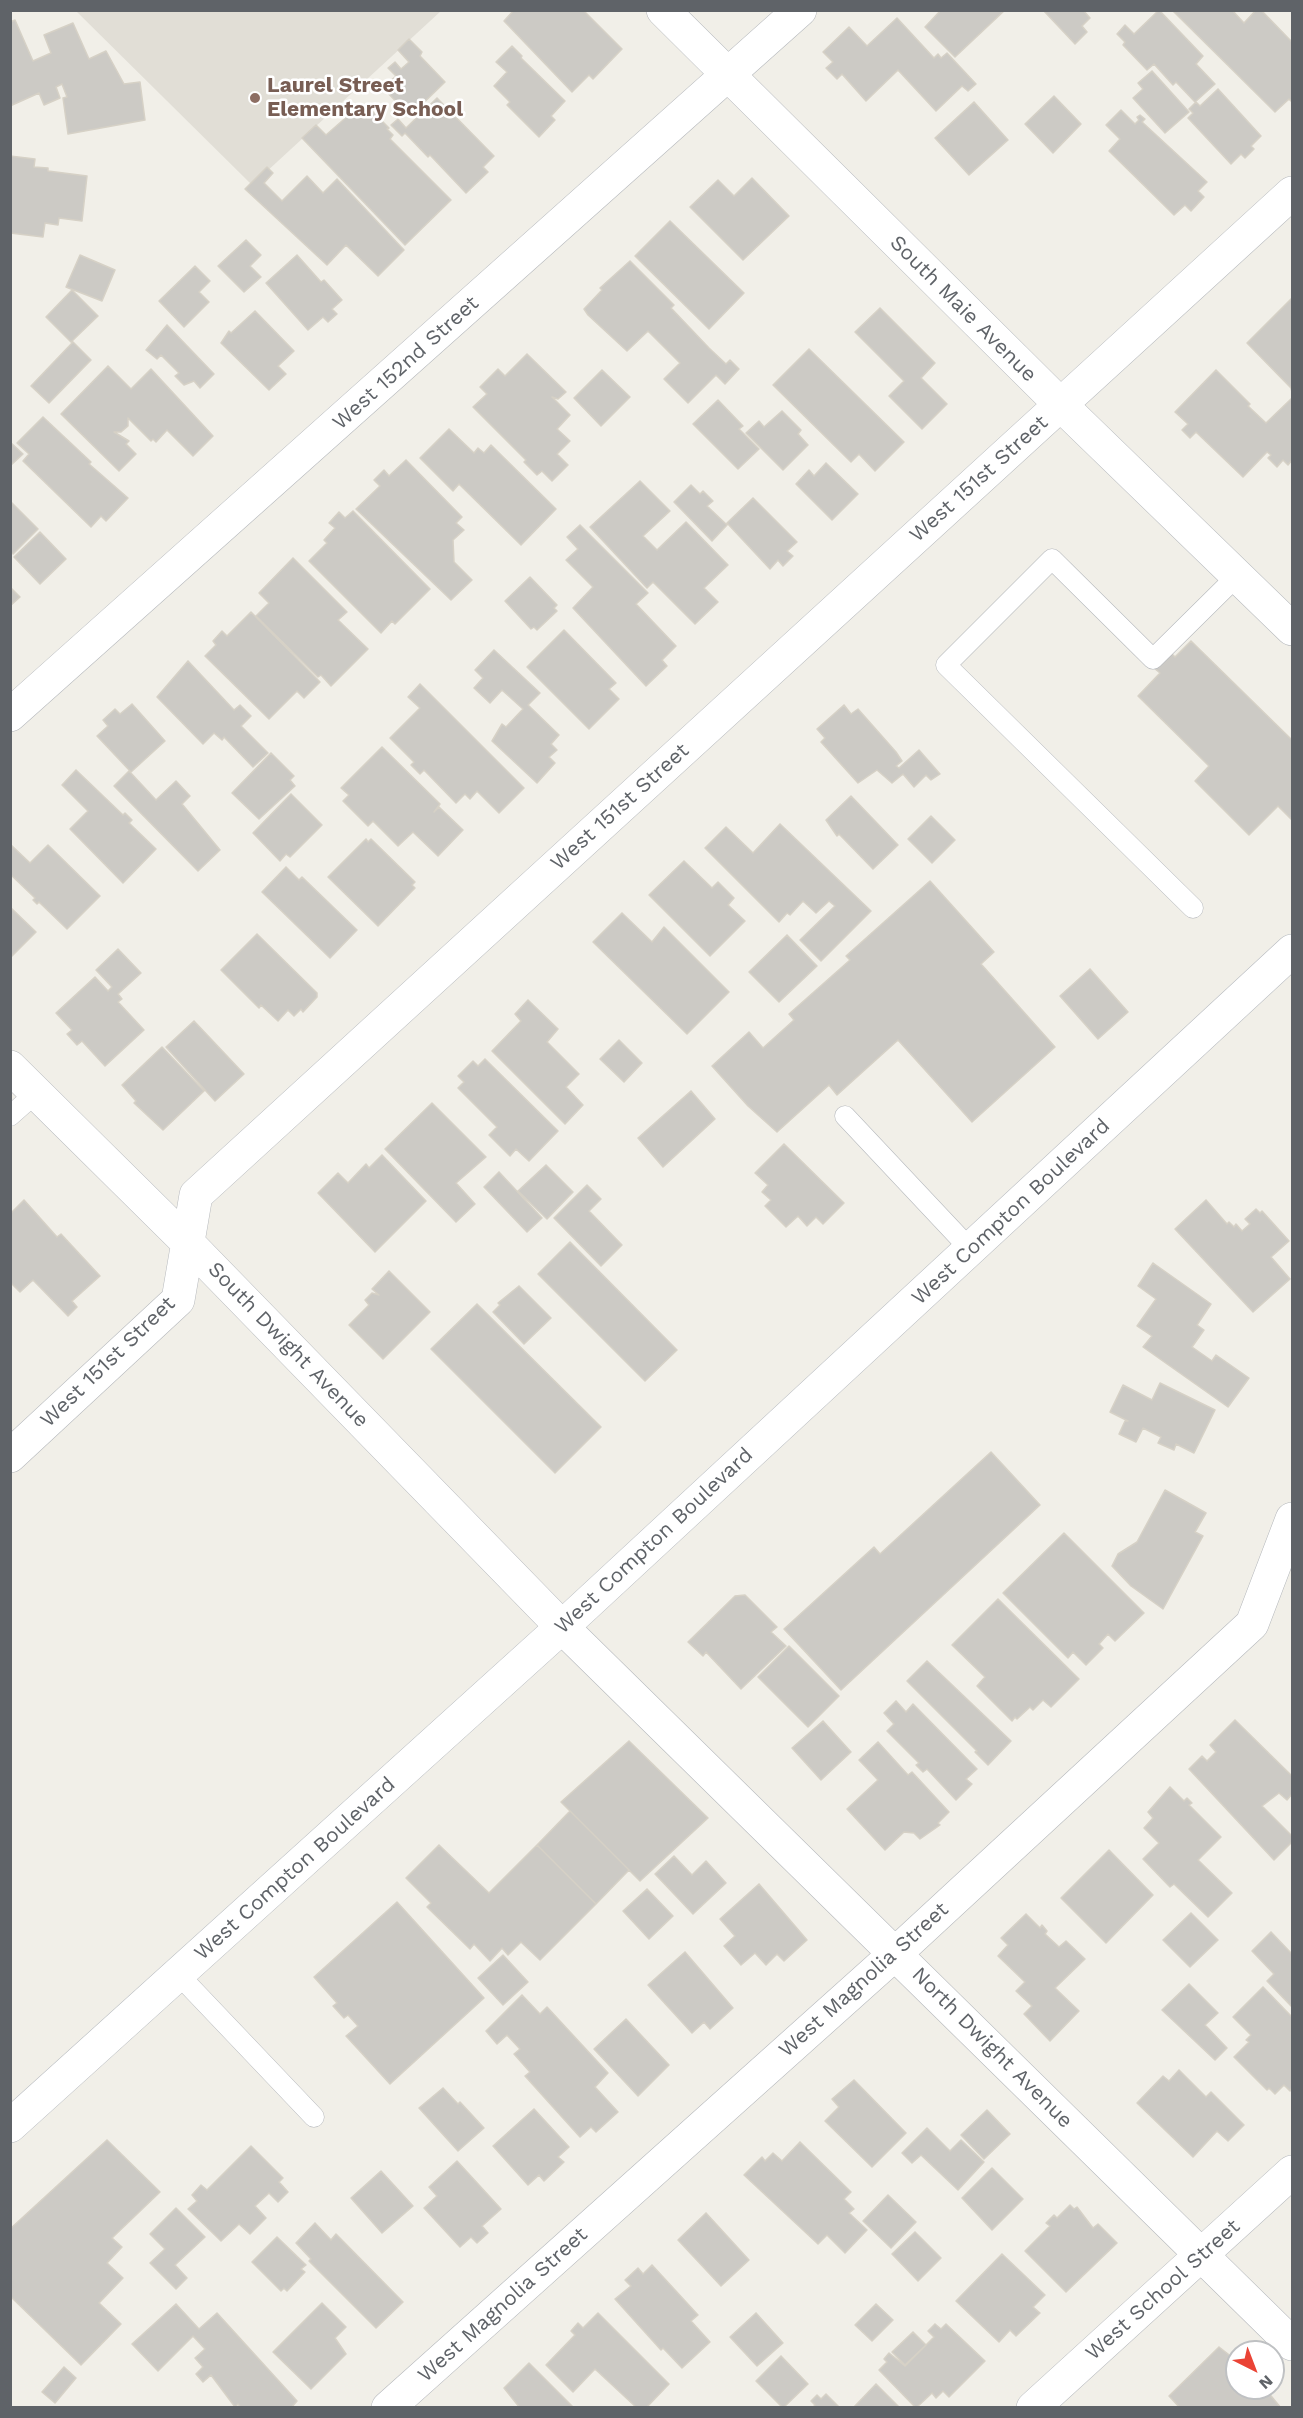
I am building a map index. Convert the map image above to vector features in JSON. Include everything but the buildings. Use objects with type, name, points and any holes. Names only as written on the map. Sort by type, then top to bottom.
[{"type":"street","name":"South Maie Avenue","points":[[663,10],[1061,405],[1293,629]]},
{"type":"street","name":"West 152nd Street","points":[[10,715],[728,77],[800,10]]},
{"type":"street","name":"West 151st Street","points":[[10,1456],[178,1300],[196,1195],[1293,193]]},
{"type":"street","name":"West Compton Boulevard","points":[[10,2126],[562,1627],[1293,951]]},
{"type":"street","name":"South Dwight Avenue","points":[[10,1067],[188,1243],[562,1627]]},
{"type":"street","name":"West Magnolia Street","points":[[388,2408],[896,1953],[1252,1624],[1293,1519]]},
{"type":"street","name":"North Dwight Avenue","points":[[562,1627],[1293,2344]]},
{"type":"street","name":"West School Street","points":[[1033,2408],[1293,2172]]},
{"type":"lane","points":[[1193,908],[946,665],[1052,560],[1153,659],[1237,576]]},
{"type":"lane","points":[[10,1116],[36,1093]]},
{"type":"lane","points":[[845,1116],[970,1249]]},
{"type":"lane","points":[[178,1974],[314,2117]]},
{"type":"shaded area","name":"Laurel Street Elementary School","points":[[76,11],[441,11],[252,185]]},
{"type":"place","name":"Laurel Street Elementary School","points":[[255,98]]}]
